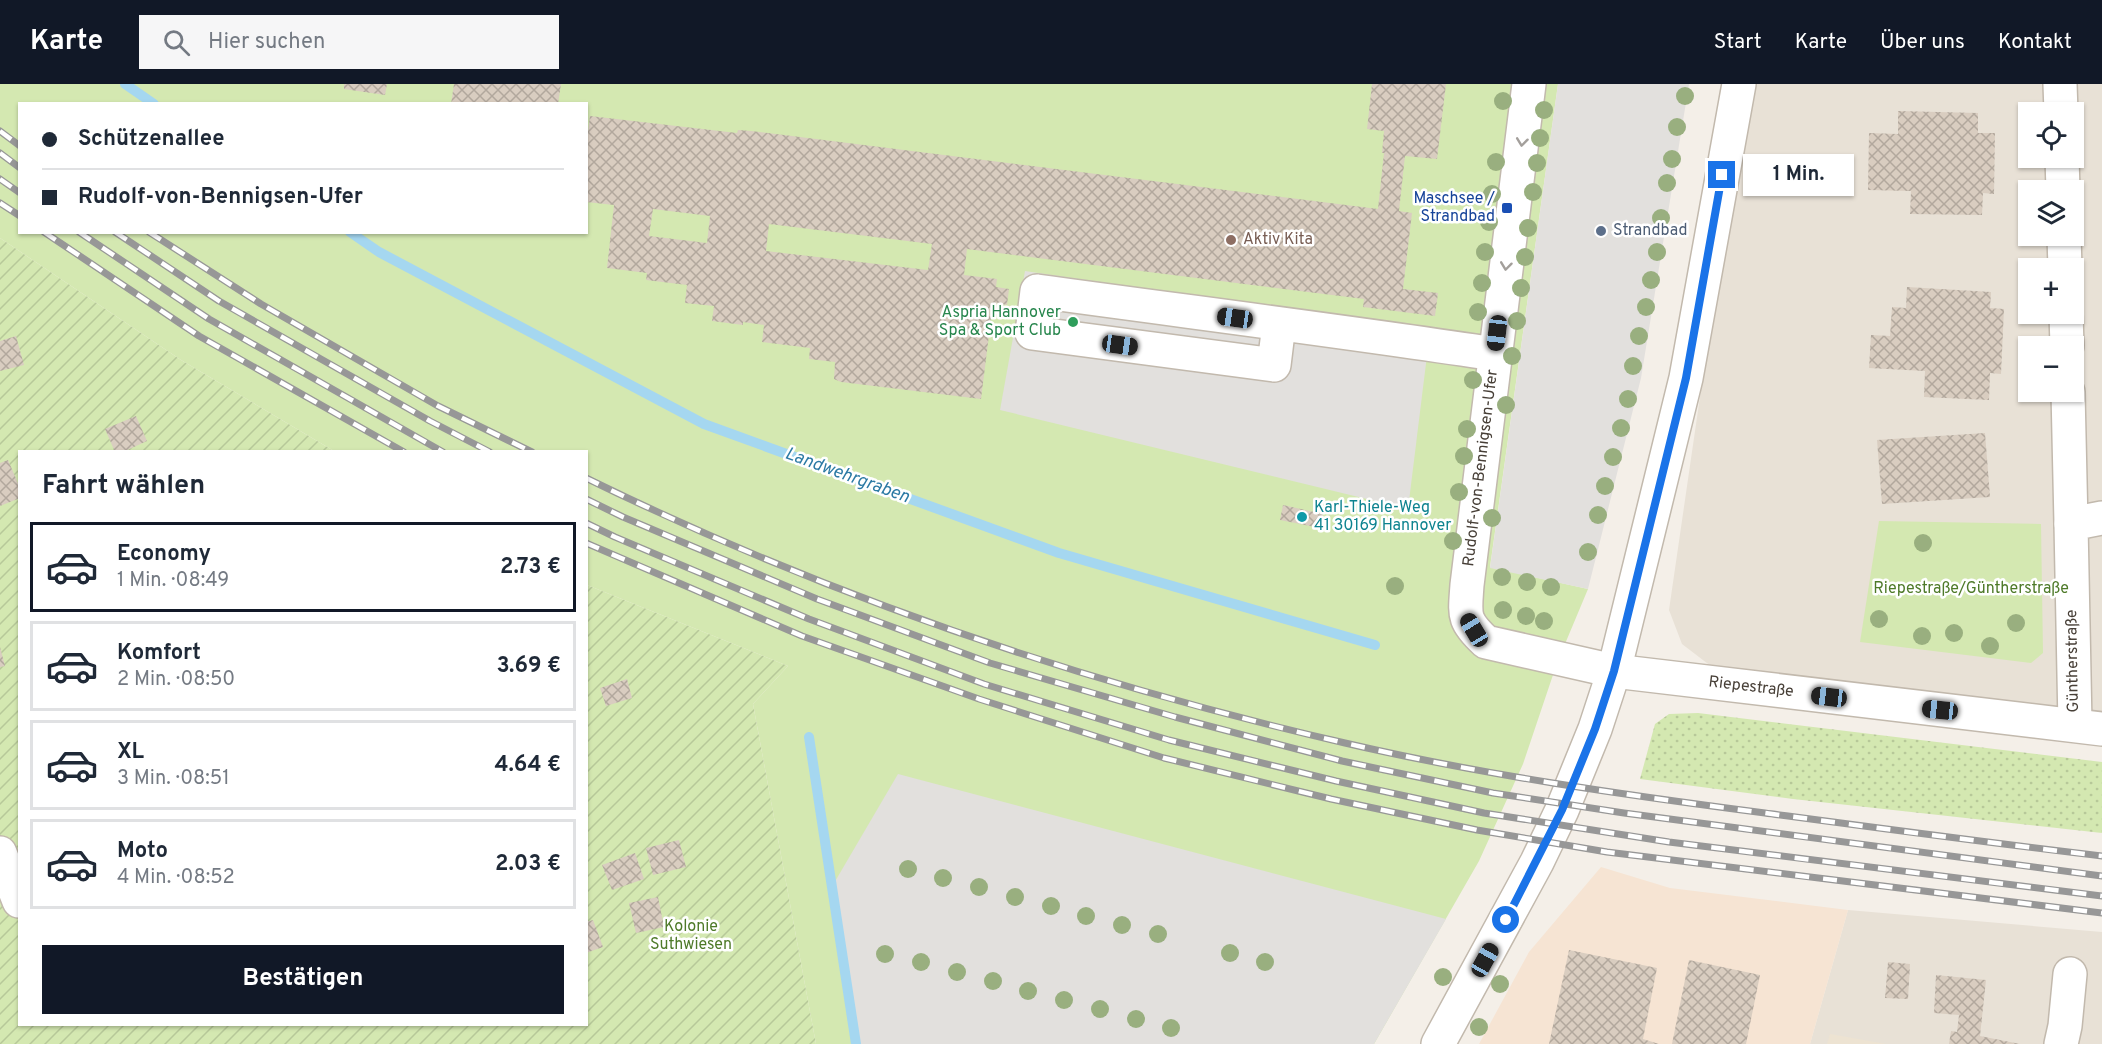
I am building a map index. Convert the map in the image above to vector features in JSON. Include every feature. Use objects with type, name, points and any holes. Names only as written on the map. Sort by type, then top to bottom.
[{"type":"street","name":"Rudolf-von-Bennigsen-Ufer","points":[[1529,84],[1465,616],[1486,642],[1614,671]]},
{"type":"street","points":[[1438,1044],[1537,862],[1575,779],[1595,729],[1614,671],[1686,378],[1738,84]]},
{"type":"street","points":[[2060,84],[2061,102]]},
{"type":"street","points":[[1280,324],[1274,365],[1032,333],[1037,291],[1280,324],[1495,354]]},
{"type":"street","name":"Güntherstraße","points":[[2069,402],[2086,521],[2088,727]]},
{"type":"street","name":"Riepestraße","points":[[1614,671],[2088,727]]},
{"type":"street","points":[[0,853],[18,898]]},
{"type":"street","points":[[2061,1044],[2070,974]]},
{"type":"shaded area","name":"Strandbad","points":[[1558,84],[1689,84],[1641,378],[1588,589],[1490,568]]},
{"type":"shaded area","points":[[1756,84],[2102,84],[2102,719],[1716,670],[1682,644],[1669,610],[1702,383]]},
{"type":"shaded area","points":[[1025,271],[1430,331],[1408,509],[1000,410]]},
{"type":"shaded area","points":[[898,774],[1446,919],[1374,1044],[860,1044],[830,890]]},
{"type":"shaded area","points":[[1601,867],[1670,888],[1848,910],[1810,1044],[1479,1044],[1529,952]]},
{"type":"shaded area","points":[[1848,910],[2102,932],[2102,1044],[1810,1044]]},
{"type":"shaded area","points":[[1830,1034],[1886,1044],[1827,1044]]},
{"type":"green space","points":[[0,84],[1558,84],[1490,567],[1588,589],[1557,663],[1523,764],[1479,861],[1374,1044],[816,1044],[753,704],[788,666],[588,585],[588,450],[332,450],[181,360],[0,238]]},
{"type":"green space","name":"Kolonie Suthwiesen","points":[[0,238],[181,360],[332,450],[18,450],[18,1026],[588,1026],[588,585],[788,666],[753,704],[816,1044],[0,1044]]},
{"type":"green space","name":"Riepestraße/Güntherstraße","points":[[1879,521],[2041,524],[2043,653],[2031,663],[1860,642]]},
{"type":"green space","points":[[1698,713],[2102,762],[2102,833],[1793,799],[1640,779],[1655,724],[1669,714]]},
{"type":"building","points":[[344,84],[387,84],[385,95],[344,89]]},
{"type":"building","points":[[454,84],[561,84],[558,102],[451,102]]},
{"type":"building","points":[[1372,84],[1446,84],[1437,159],[1405,156],[1399,211],[1412,213],[1403,289],[1438,293],[1435,316],[1363,307],[1364,299],[967,249],[964,275],[997,279],[996,287],[1009,289],[1007,305],[993,303],[981,399],[841,382],[834,379],[835,362],[809,359],[810,348],[762,342],[764,325],[712,321],[714,306],[685,303],[687,285],[646,280],[647,273],[607,268],[614,205],[588,202],[590,116],[737,133],[738,130],[751,131],[1378,209],[1384,131],[1367,129]],"holes":[[[653,209],[710,216],[707,243],[649,236]],[[769,224],[932,244],[928,270],[766,251]]]},
{"type":"building","points":[[1898,111],[1978,113],[1978,133],[1995,133],[1994,194],[1983,193],[1982,215],[1910,214],[1911,191],[1868,190],[1869,133],[1898,134]]},
{"type":"building","points":[[1907,287],[1991,292],[1990,308],[2004,309],[2001,374],[1990,373],[1989,400],[1924,397],[1925,371],[1869,368],[1871,335],[1890,336],[1892,307],[1906,308]]},
{"type":"building","points":[[16,336],[24,365],[0,371],[0,341]]},
{"type":"building","points":[[136,416],[147,441],[127,450],[114,450],[105,429]]},
{"type":"building","points":[[1985,433],[1990,497],[1882,504],[1877,440]]},
{"type":"building","points":[[8,460],[18,483],[18,499],[0,506],[0,463]]},
{"type":"building","name":"Karl-Thiele-Weg 41 30169 Hannover","points":[[1283,505],[1323,514],[1320,528],[1280,520]]},
{"type":"building","points":[[0,647],[5,666],[0,667]]},
{"type":"building","points":[[627,679],[632,698],[606,706],[600,688]]},
{"type":"building","points":[[679,840],[686,867],[653,875],[646,848]]},
{"type":"building","points":[[635,853],[644,879],[612,890],[602,865]]},
{"type":"building","points":[[658,897],[664,927],[636,933],[629,903]]},
{"type":"building","points":[[593,920],[603,947],[588,952],[588,921]]},
{"type":"building","points":[[1569,950],[1657,968],[1643,1039],[1659,1044],[1549,1044]]},
{"type":"building","points":[[1689,960],[1760,975],[1746,1044],[1672,1044]]},
{"type":"building","points":[[1888,962],[1910,964],[1908,999],[1885,998]]},
{"type":"building","points":[[1936,975],[1986,980],[1980,1036],[2020,1044],[1949,1044],[1951,1031],[1957,1032],[1959,1015],[1934,1013]]},
{"type":"waterway","name":"Landwehrgraben","points":[[125,84],[151,102]]},
{"type":"waterway","name":"Landwehrgraben","points":[[353,234],[379,252],[704,424],[1059,553],[1375,645]]},
{"type":"waterway","points":[[809,737],[856,1044]]},
{"type":"railway","points":[[0,131],[18,144]]},
{"type":"railway","points":[[0,153],[18,166]]},
{"type":"railway","points":[[0,179],[18,192]]},
{"type":"railway","points":[[0,203],[18,215]]},
{"type":"railway","points":[[47,234],[199,336],[400,450]]},
{"type":"railway","points":[[82,234],[209,319],[439,450]]},
{"type":"railway","points":[[118,234],[219,301],[430,421],[486,450]]},
{"type":"railway","points":[[152,234],[261,304],[438,406],[528,450]]},
{"type":"railway","points":[[588,479],[677,521],[863,598],[1054,664],[1247,719],[1449,765],[1554,783],[1712,806],[2102,856]]},
{"type":"railway","points":[[588,500],[817,599],[990,663],[1175,717],[1342,761],[1493,793],[1624,813],[2102,876]]},
{"type":"railway","points":[[588,524],[809,619],[984,684],[1169,740],[1336,781],[1484,813],[1669,842],[2102,896]]},
{"type":"railway","points":[[588,544],[802,636],[979,699],[1164,758],[1331,799],[1477,830],[1607,852],[2102,913]]},
{"type":"place","name":"Maschsee / Strandbad","points":[[1507,208]]},
{"type":"place","name":"Strandbad","points":[[1601,231]]},
{"type":"place","name":"Aktiv Kita","points":[[1231,240]]},
{"type":"place","name":"Aspria Hannover Spa & Sport Club","points":[[1073,322]]},
{"type":"place","name":"Karl-Thiele-Weg 41 30169 Hannover","points":[[1302,517]]},
{"type":"route","points":[[1506,920],[1562,810],[1595,729],[1614,671],[1686,378],[1722,175]]}]
